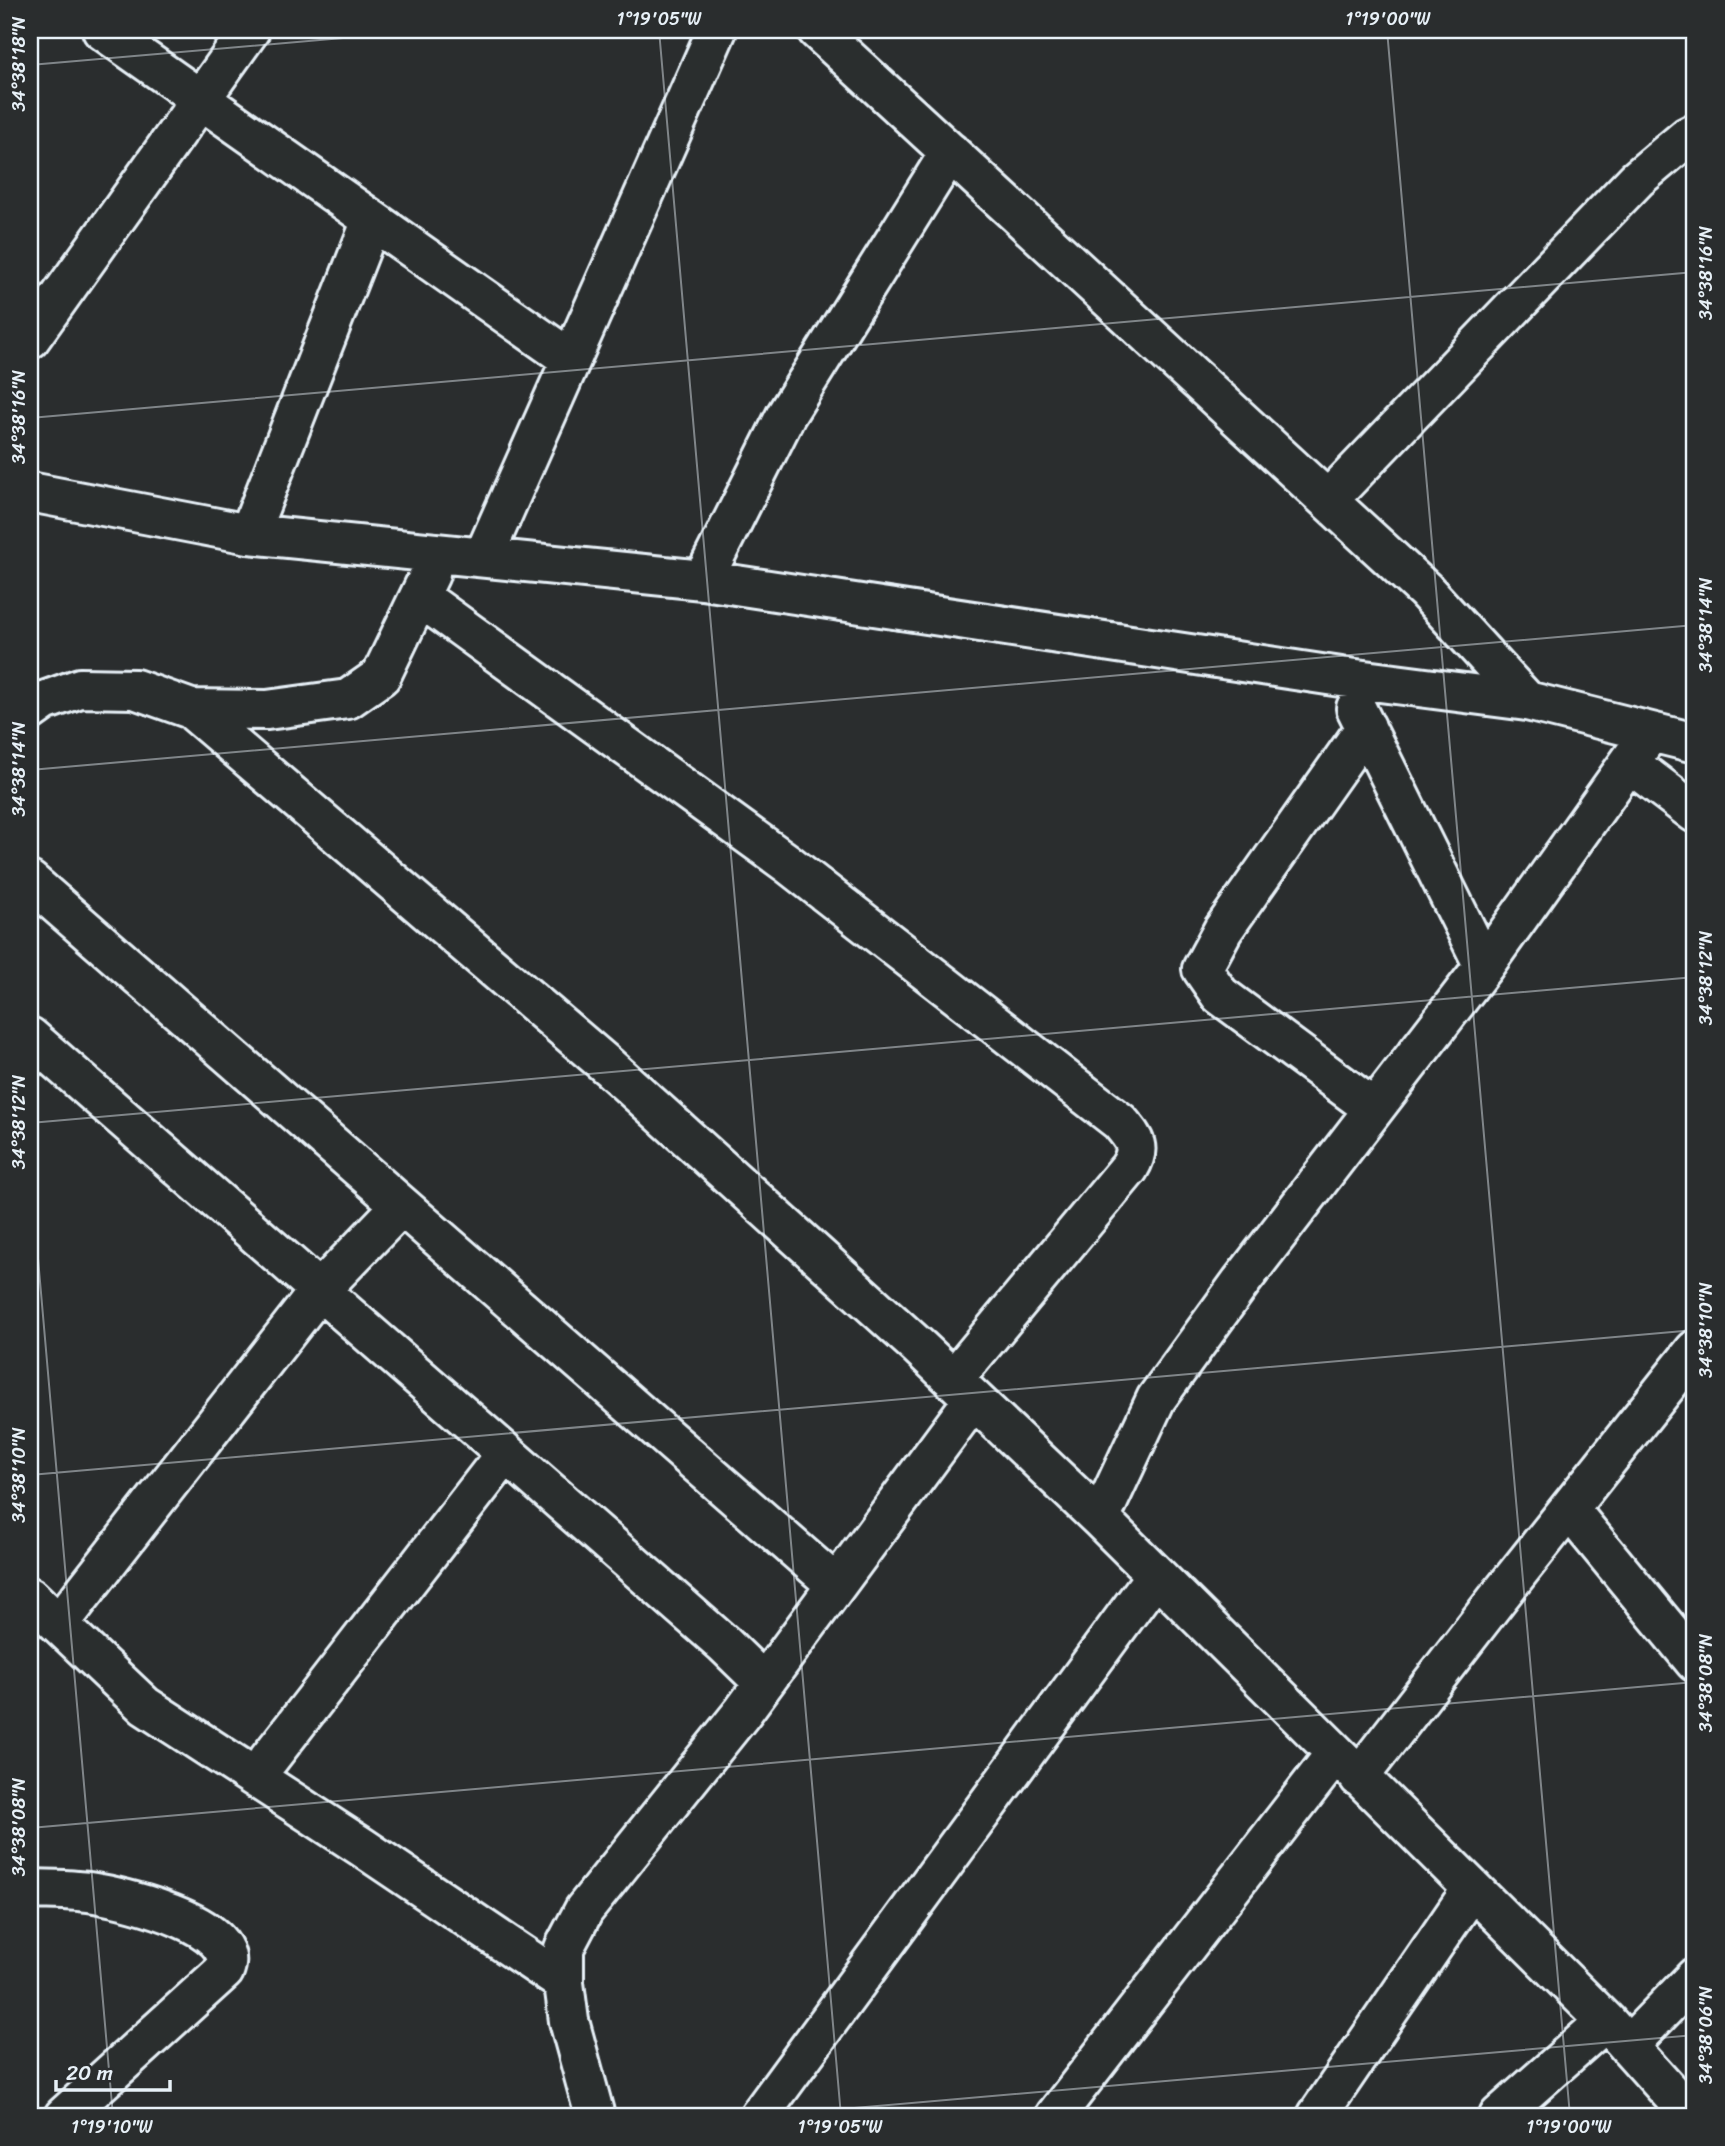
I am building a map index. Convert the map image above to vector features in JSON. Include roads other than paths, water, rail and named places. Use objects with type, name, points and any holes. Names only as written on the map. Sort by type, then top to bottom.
[{"type":"street","points":[[102,30],[570,359]]},
{"type":"street","points":[[30,339],[41,299],[200,99],[250,30]]},
{"type":"street","points":[[484,556],[717,30]]},
{"type":"street","points":[[817,30],[1425,590],[1527,701]]},
{"type":"street","points":[[1328,500],[1637,178],[1695,133]]},
{"type":"street","points":[[703,580],[786,415],[950,152]]},
{"type":"street","points":[[249,534],[372,220]]},
{"type":"street","points":[[30,492],[249,534],[703,580],[1341,677],[1527,701],[1640,748],[1695,813]]},
{"type":"street","points":[[30,711],[44,701],[80,688],[135,689],[191,709],[267,710],[348,699],[381,676],[438,554]]},
{"type":"street","points":[[420,597],[787,863],[1120,1122],[1132,1136],[1136,1147],[1136,1156],[1129,1168],[963,1390],[835,1584],[742,1713],[584,1910],[565,1948],[564,1983],[569,2021],[595,2116]]},
{"type":"street","points":[[1341,677],[1483,966]]},
{"type":"street","points":[[191,709],[609,1068],[910,1339],[1100,1519],[1617,2033],[1691,2116]]},
{"type":"street","points":[[1366,727],[1223,930],[1202,969],[1220,995],[1374,1109]]},
{"type":"street","points":[[1100,1519],[1156,1399],[1241,1282],[1483,966],[1640,748],[1695,743]]},
{"type":"street","points":[[30,881],[835,1584]]},
{"type":"street","points":[[30,1037],[724,1644],[762,1682]]},
{"type":"street","points":[[59,1625],[319,1291],[401,1206]]},
{"type":"street","points":[[1055,2116],[1347,1766],[1569,1509],[1695,1350]]},
{"type":"street","points":[[255,1777],[506,1453]]},
{"type":"street","points":[[1569,1509],[1695,1661]]},
{"type":"street","points":[[759,2116],[1155,1576]]},
{"type":"street","points":[[30,1597],[145,1706],[564,1983]]},
{"type":"street","points":[[30,1889],[98,1893],[170,1912],[209,1934],[226,1954],[224,1971],[64,2116]]},
{"type":"street","points":[[1317,2116],[1472,1889]]},
{"type":"street","points":[[1499,2116],[1695,1977]]}]
